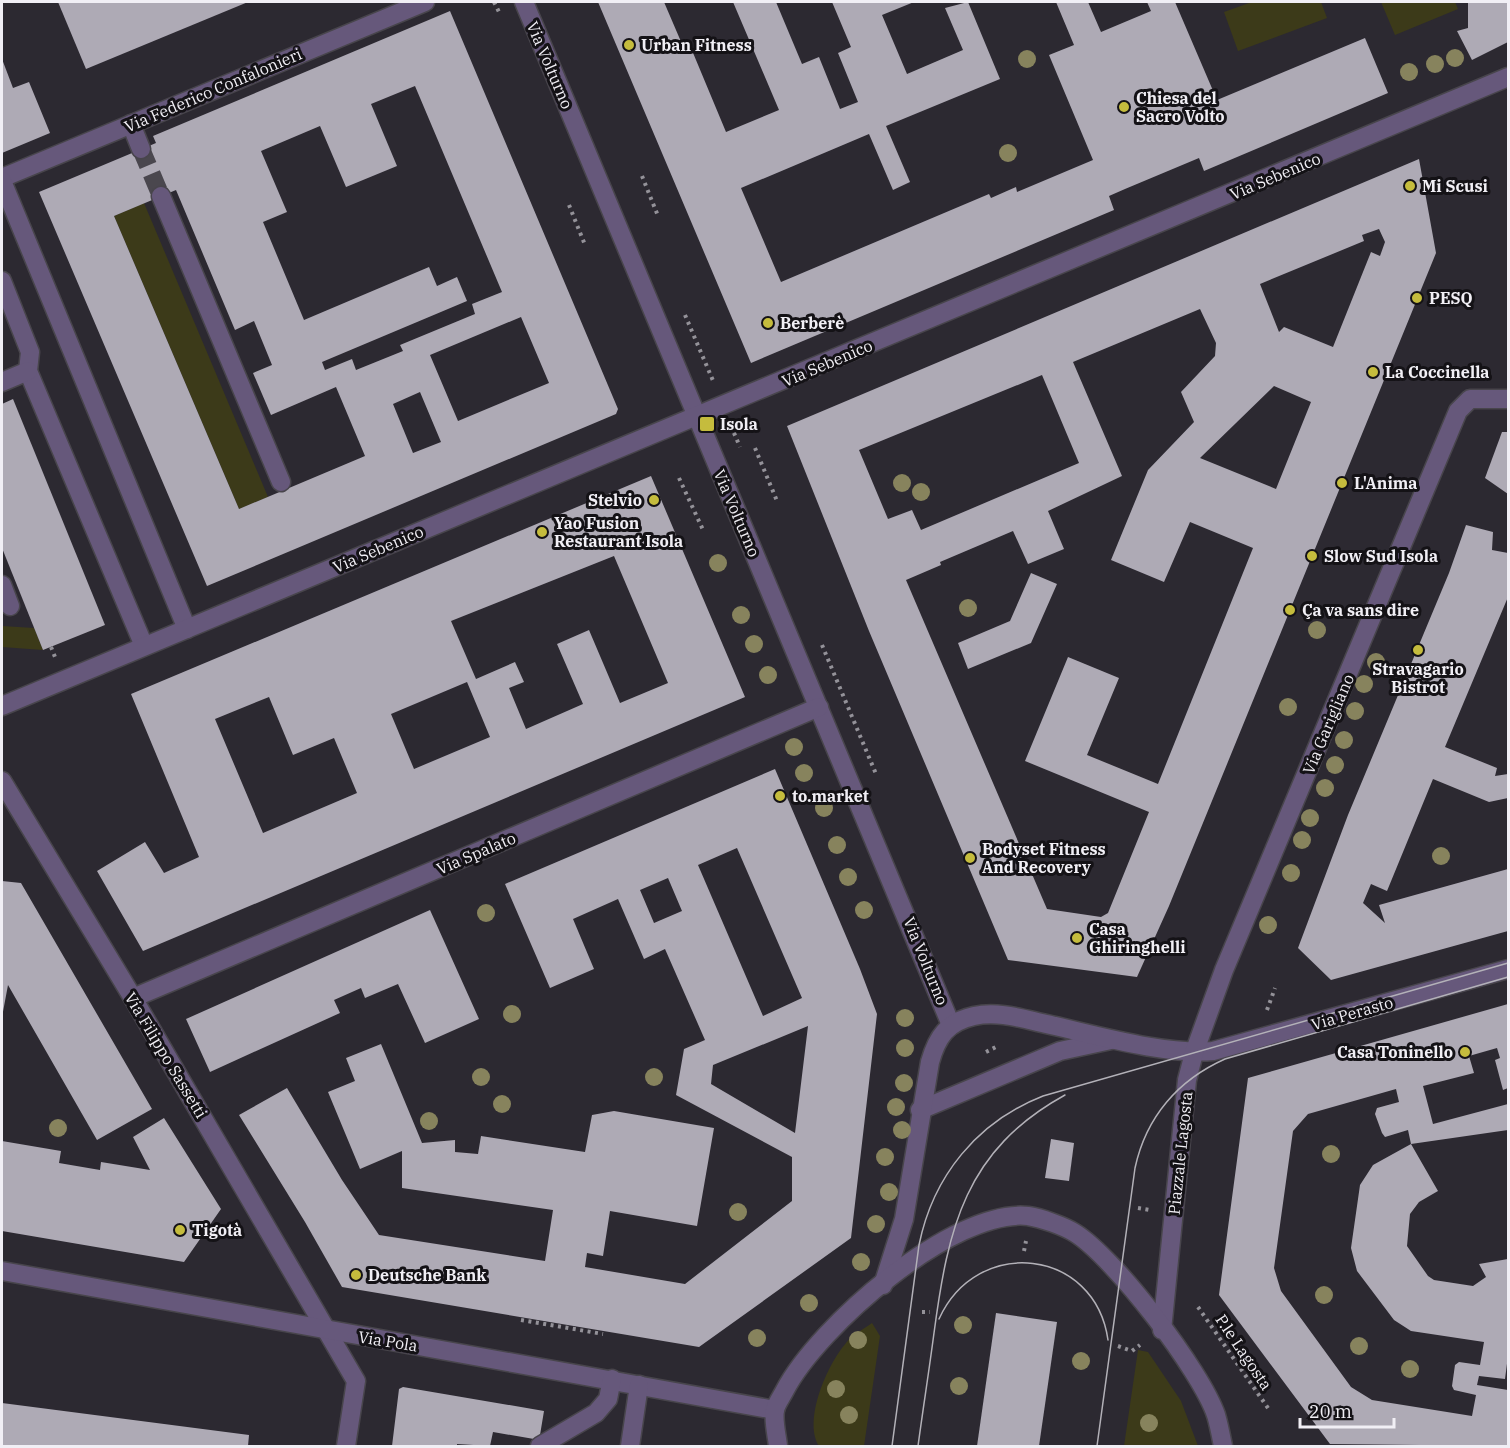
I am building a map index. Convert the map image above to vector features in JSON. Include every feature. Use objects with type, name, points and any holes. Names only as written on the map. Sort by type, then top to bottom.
[{"type":"street","name":"Via Federico Confalonieri","points":[[2,179],[425,2]]},
{"type":"street","name":"Via Volturno","points":[[524,2],[951,1025]]},
{"type":"street","name":"Via Sebenico","points":[[2,706],[1509,77]]},
{"type":"street","points":[[131,124],[141,149]]},
{"type":"street","points":[[2,179],[187,629]]},
{"type":"street","points":[[161,196],[281,482]]},
{"type":"street","points":[[2,281],[30,352],[28,371],[144,646]]},
{"type":"street","points":[[2,382],[28,371]]},
{"type":"street","name":"Via Garigliano","points":[[1194,1053],[1224,970],[1458,411],[1470,399],[1509,399]]},
{"type":"street","points":[[2,585],[10,606]]},
{"type":"street","name":"Via Spalato","points":[[133,998],[819,707]]},
{"type":"street","name":"Via Filippo Sassetti","points":[[2,781],[133,998],[356,1381],[346,1446]]},
{"type":"street","name":"Via Perasto","points":[[1194,1053],[1213,1051],[1257,1040],[1509,969]]},
{"type":"street","points":[[883,1285],[904,1219],[920,1110],[936,1040],[951,1025],[974,1016],[1003,1015],[1194,1053]]},
{"type":"street","points":[[920,1110],[1060,1051],[1118,1039]]},
{"type":"street","name":"Piazzale Lagosta","points":[[1162,1330],[1187,1080],[1194,1053]]},
{"type":"street","points":[[778,1446],[775,1410],[796,1369],[845,1314],[918,1258],[976,1226],[1007,1216],[1030,1216],[1074,1232],[1099,1252],[1135,1293],[1201,1384],[1216,1415],[1223,1446]]},
{"type":"street","name":"Via Pola","points":[[2,1272],[326,1331],[612,1379],[775,1410]]},
{"type":"street","points":[[540,1446],[596,1413],[608,1399],[612,1379]]},
{"type":"street","points":[[630,1446],[639,1385]]},
{"type":"path","points":[[642,176],[657,216]]},
{"type":"path","points":[[569,206],[585,245]]},
{"type":"path","points":[[755,448],[777,501]]},
{"type":"path","points":[[679,478],[704,532]]},
{"type":"path","points":[[51,647],[55,657]]},
{"type":"path","points":[[1267,1011],[1275,988]]},
{"type":"path","points":[[1138,1208],[1153,1210]]},
{"type":"path","points":[[1024,1251],[1026,1237]]},
{"type":"path","name":"P.le Lagosta","points":[[1198,1307],[1270,1412]]},
{"type":"path","points":[[922,1312],[930,1312]]},
{"type":"path","points":[[521,1320],[603,1334]]},
{"type":"path","points":[[1118,1347],[1132,1351],[1140,1346]]},
{"type":"shaded area","points":[[1252,2],[1321,2],[1327,18],[1238,51],[1224,12]]},
{"type":"shaded area","points":[[1381,2],[1455,2],[1458,9],[1395,35]]},
{"type":"shaded area","points":[[144,203],[268,497],[239,509],[114,216]]},
{"type":"shaded area","points":[[2,626],[34,628],[43,650],[2,647]]},
{"type":"shaded area","points":[[872,1323],[880,1336],[864,1446],[819,1446],[814,1422],[819,1393],[825,1378],[846,1343]]},
{"type":"shaded area","points":[[1138,1350],[1148,1352],[1181,1401],[1198,1446],[1124,1446]]},
{"type":"building","points":[[58,2],[248,2],[86,69]]},
{"type":"building","points":[[598,2],[664,2],[685,51],[691,48],[726,132],[779,110],[733,2],[776,2],[802,64],[819,57],[840,109],[858,102],[838,53],[851,47],[832,2],[914,2],[882,15],[907,74],[963,50],[945,8],[968,2],[1000,79],[886,126],[910,182],[893,190],[869,134],[741,188],[781,282],[989,194],[991,198],[1016,187],[1017,192],[1093,160],[1049,55],[1074,45],[1056,2],[1088,2],[1101,32],[1151,11],[1147,2],[1175,2],[1217,100],[1365,38],[1388,93],[1204,171],[1199,158],[1125,189],[1109,196],[1114,210],[751,363]]},
{"type":"building","points":[[1468,2],[1508,2],[1508,42],[1472,60],[1457,31],[1468,28]]},
{"type":"building","points":[[450,11],[618,409],[616,414],[207,586],[39,192],[156,143],[153,136]],"holes":[[[415,86],[502,292],[472,304],[475,314],[400,345],[403,351],[356,370],[352,359],[325,370],[322,362],[467,301],[457,277],[437,286],[429,267],[304,320],[263,222],[287,212],[261,151],[320,126],[346,187],[397,166],[371,104]],[[176,190],[235,330],[254,321],[272,365],[253,373],[271,415],[336,387],[365,456],[239,509],[114,216]],[[521,317],[549,383],[458,421],[430,355]],[[420,392],[441,442],[413,453],[393,404]]]},
{"type":"building","points":[[2,59],[13,88],[29,82],[50,133],[2,153]]},
{"type":"building","points":[[1419,159],[1436,253],[1169,906],[1137,977],[1008,960],[869,631],[787,426]],"holes":[[[1379,229],[1385,242],[1380,256],[1371,252],[1333,347],[1284,327],[1279,332],[1260,284],[1364,241],[1362,235]],[[1200,309],[1216,343],[1215,356],[1181,392],[1194,422],[1148,470],[1111,560],[1164,582],[1190,522],[1253,548],[1158,784],[1087,755],[1119,678],[1068,657],[1025,761],[1149,812],[1108,913],[1101,917],[1047,909],[906,580],[941,565],[940,562],[1013,531],[1028,564],[1064,549],[1048,511],[1122,476],[1073,362]],[[1042,375],[1079,463],[921,530],[912,510],[888,519],[859,450]],[[1274,386],[1311,402],[1276,489],[1200,458]]]},
{"type":"building","points":[[13,399],[105,625],[43,650],[2,548],[2,404]]},
{"type":"building","points":[[1502,432],[1508,432],[1508,494],[1485,478]]},
{"type":"building","points":[[651,476],[745,697],[143,951],[97,871],[145,842],[164,873],[199,857],[131,694]],"holes":[[[614,556],[668,683],[620,703],[589,630],[557,644],[583,704],[526,729],[509,688],[524,682],[515,662],[476,679],[451,621]],[[467,682],[490,737],[414,769],[391,714]],[[269,697],[293,755],[334,738],[357,793],[263,833],[215,719]]]},
{"type":"building","points":[[1466,525],[1493,532],[1492,550],[1508,553],[1508,597],[1445,747],[1497,768],[1495,776],[1508,774],[1508,798],[1489,802],[1433,779],[1387,891],[1371,884],[1363,903],[1385,923],[1379,905],[1508,869],[1508,931],[1331,980],[1298,948],[1348,815],[1449,573]]},
{"type":"building","points":[[1031,573],[1057,584],[1031,643],[968,669],[958,643],[1010,621]]},
{"type":"building","points":[[775,769],[860,969],[877,1014],[851,1238],[699,1347],[342,1287],[239,1115],[287,1088],[342,1180],[379,1235],[545,1261],[553,1210],[402,1188],[402,1151],[360,1169],[328,1092],[355,1081],[346,1058],[381,1044],[422,1143],[455,1140],[455,1152],[478,1154],[481,1136],[585,1152],[592,1115],[614,1111],[714,1128],[697,1226],[610,1211],[603,1256],[587,1253],[585,1267],[685,1284],[792,1201],[792,1157],[676,1095],[684,1049],[705,1040],[665,949],[644,959],[618,899],[573,919],[594,969],[550,988],[505,884]],"holes":[[[737,848],[802,998],[763,1016],[698,865]],[[668,878],[682,911],[654,923],[640,890]],[[808,1026],[795,1133],[711,1084],[713,1065]]]},
{"type":"building","points":[[2,881],[21,883],[152,1109],[97,1140],[8,985],[2,1017]]},
{"type":"building","points":[[430,910],[479,1019],[425,1043],[398,984],[365,998],[361,988],[334,1000],[340,1013],[210,1072],[186,1019]]},
{"type":"building","points":[[1508,1004],[1508,1088],[1503,1090],[1495,1060],[1500,1058],[1497,1048],[1469,1056],[1474,1073],[1423,1086],[1433,1124],[1508,1104],[1508,1130],[1411,1144],[1438,1191],[1419,1202],[1410,1214],[1407,1246],[1428,1276],[1434,1280],[1473,1286],[1486,1277],[1479,1264],[1508,1259],[1508,1356],[1505,1379],[1479,1376],[1477,1385],[1508,1390],[1508,1446],[1330,1444],[1219,1295],[1248,1078]],"holes":[[[1396,1089],[1399,1102],[1377,1108],[1375,1114],[1385,1137],[1408,1130],[1411,1144],[1373,1165],[1360,1185],[1351,1248],[1357,1271],[1394,1320],[1411,1331],[1484,1342],[1480,1365],[1459,1362],[1455,1365],[1452,1386],[1454,1390],[1476,1395],[1472,1416],[1372,1400],[1351,1387],[1281,1291],[1274,1268],[1293,1131],[1308,1114]]]},
{"type":"building","points":[[164,1118],[221,1209],[184,1262],[2,1231],[2,1141],[61,1151],[59,1163],[100,1170],[101,1162],[150,1170],[133,1137]]},
{"type":"building","points":[[1051,1139],[1074,1143],[1069,1181],[1045,1178]]},
{"type":"building","points":[[996,1313],[1057,1322],[1039,1446],[977,1446]]},
{"type":"building","points":[[403,1387],[544,1411],[540,1435],[534,1439],[493,1432],[490,1446],[457,1444],[457,1446],[392,1446],[399,1389]]},
{"type":"building","points":[[2,1403],[249,1435],[248,1446],[2,1446]]},
{"type":"tunnel","points":[[141,149],[161,196]]},
{"type":"tram line","points":[[892,1446],[919,1245],[935,1196],[961,1154],[978,1136],[1019,1107],[1043,1096],[1508,963]]},
{"type":"tram line","points":[[1097,1446],[1135,1168],[1147,1132],[1166,1102],[1193,1078],[1225,1059],[1508,977]]},
{"type":"tram line","points":[[918,1446],[946,1259],[967,1195],[983,1167],[1004,1141],[1031,1117],[1065,1095]]},
{"type":"tram line","points":[[939,1319],[957,1292],[980,1274],[1006,1264],[1033,1264],[1059,1271],[1081,1286],[1099,1309],[1108,1340]]},
{"type":"place","name":"Urban Fitness","points":[[629,45]]},
{"type":"place","name":"Chiesa del Sacro Volto","points":[[1124,107]]},
{"type":"place","name":"Mi Scusi","points":[[1410,186]]},
{"type":"place","name":"PESQ","points":[[1417,298]]},
{"type":"place","name":"Berberè","points":[[768,323]]},
{"type":"place","name":"La Coccinella","points":[[1373,372]]},
{"type":"place","name":"Isola","points":[[707,424]]},
{"type":"place","name":"L'Anima","points":[[1342,483]]},
{"type":"place","name":"Stelvio","points":[[654,500]]},
{"type":"place","name":"Yao Fusion Restaurant Isola","points":[[542,532]]},
{"type":"place","name":"Slow Sud Isola","points":[[1312,556]]},
{"type":"place","name":"Ça va sans dire","points":[[1290,610]]},
{"type":"place","name":"Stravagario Bistrot","points":[[1418,650]]},
{"type":"place","name":"to.market","points":[[780,796]]},
{"type":"place","name":"Bodyset Fitness And Recovery","points":[[970,858]]},
{"type":"place","name":"Casa Ghiringhelli","points":[[1077,938]]},
{"type":"place","name":"Casa Toninello","points":[[1465,1052]]},
{"type":"place","name":"Tigotà","points":[[180,1230]]},
{"type":"place","name":"Deutsche Bank","points":[[356,1275]]}]
